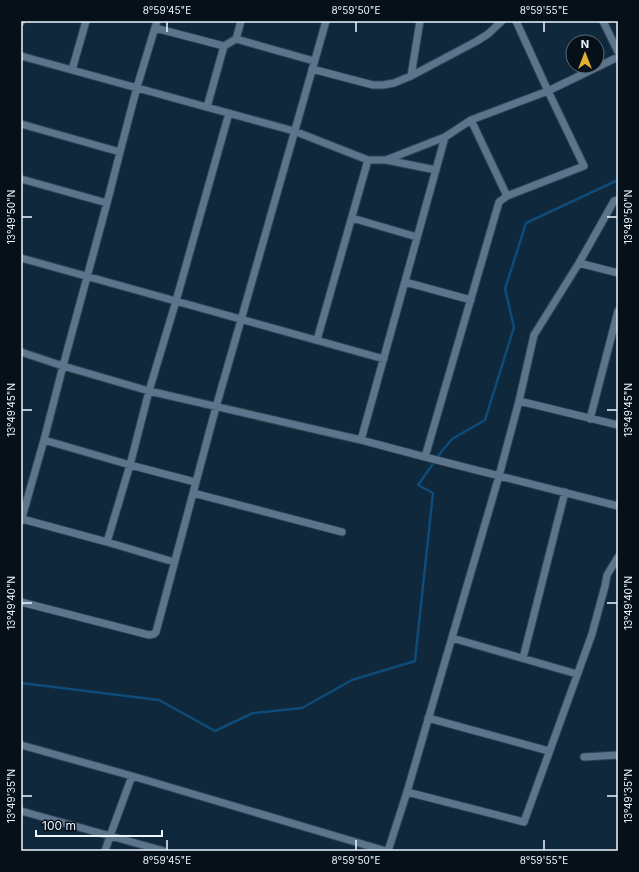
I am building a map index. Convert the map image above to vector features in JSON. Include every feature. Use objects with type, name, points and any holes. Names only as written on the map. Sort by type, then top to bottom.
[{"type":"street","points":[[72,70],[86,21]]},
{"type":"street","points":[[207,107],[224,46],[236,39],[241,21]]},
{"type":"street","points":[[21,602],[152,636],[156,632],[195,482],[326,21]]},
{"type":"street","points":[[411,76],[420,21]]},
{"type":"street","points":[[312,69],[373,85],[394,83],[411,76],[477,41],[488,34],[502,21]]},
{"type":"street","points":[[425,457],[499,202],[507,196],[584,166],[516,21]]},
{"type":"street","points":[[603,21],[618,52]]},
{"type":"street","points":[[174,562],[107,542],[21,520],[108,203],[137,87],[156,24],[224,46]]},
{"type":"street","points":[[236,39],[314,61]]},
{"type":"street","points":[[21,56],[294,131],[368,160],[386,160],[436,170]]},
{"type":"street","points":[[386,160],[445,137],[471,120],[548,91],[618,57]]},
{"type":"street","points":[[107,542],[229,113]]},
{"type":"street","points":[[471,120],[507,196]]},
{"type":"street","points":[[21,124],[120,152]]},
{"type":"street","points":[[361,440],[445,137]]},
{"type":"street","points":[[317,340],[368,160]]},
{"type":"street","points":[[21,179],[108,203]]},
{"type":"street","points":[[21,745],[387,851],[407,792],[452,638],[519,401],[534,335],[579,263],[614,201],[618,200]]},
{"type":"street","points":[[352,218],[417,237]]},
{"type":"street","points":[[21,258],[384,359]]},
{"type":"street","points":[[579,263],[618,272]]},
{"type":"street","points":[[405,282],[470,300]]},
{"type":"street","points":[[590,419],[618,311]]},
{"type":"street","points":[[21,352],[149,391],[361,440],[618,506]]},
{"type":"street","points":[[519,401],[618,426]]},
{"type":"street","points":[[44,440],[195,482]]},
{"type":"street","points":[[193,492],[342,532]]},
{"type":"street","points":[[522,658],[565,492]]},
{"type":"street","points":[[407,792],[524,822],[592,634],[607,575],[618,556]]},
{"type":"street","points":[[452,638],[577,674]]},
{"type":"street","points":[[428,718],[549,751]]},
{"type":"street","points":[[584,757],[618,755]]},
{"type":"street","points":[[105,851],[132,776]]},
{"type":"street","points":[[21,811],[164,851]]},
{"type":"waterway","points":[[21,683],[159,700],[215,731],[253,713],[302,708],[352,680],[415,661],[433,493],[418,485],[452,439],[485,420],[514,327],[505,289],[526,223],[618,180]]}]
